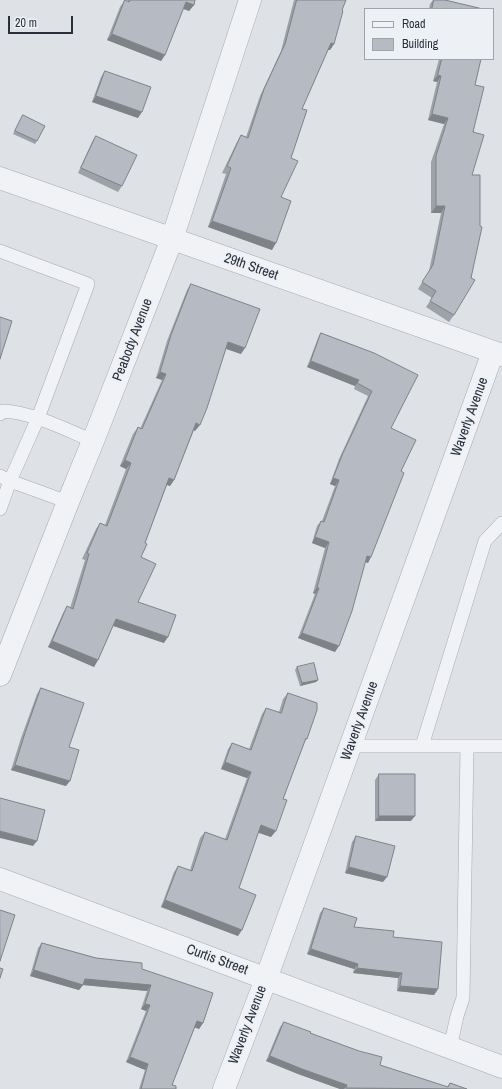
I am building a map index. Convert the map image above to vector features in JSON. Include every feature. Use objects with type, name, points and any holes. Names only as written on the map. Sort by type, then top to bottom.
[{"type":"street","name":"Peabody Avenue","points":[[0,675],[172,239],[250,0]]},
{"type":"street","name":"29th Street","points":[[0,178],[498,354]]},
{"type":"street","name":"Waverly Avenue","points":[[224,1089],[266,979],[350,746],[498,354]]},
{"type":"street","name":"Curtis Street","points":[[0,879],[502,1067]]},
{"type":"lane","points":[[0,251],[88,284],[38,418],[5,479],[0,509]]},
{"type":"lane","points":[[0,414],[3,411],[14,411],[38,418],[93,441]]},
{"type":"lane","points":[[5,479],[68,502]]},
{"type":"lane","points":[[422,746],[485,541],[502,523]]},
{"type":"lane","points":[[350,746],[502,746]]},
{"type":"lane","points":[[450,1048],[463,998],[467,746]]},
{"type":"building","points":[[125,0],[129,2],[130,0],[195,0],[194,5],[186,2],[165,55],[112,34]]},
{"type":"building","points":[[297,0],[346,0],[342,10],[343,11],[334,44],[331,43],[302,109],[307,110],[291,158],[298,161],[281,197],[291,201],[276,243],[212,221],[231,168],[227,166],[241,135],[248,138],[264,89],[285,44]]},
{"type":"building","points":[[434,0],[445,0],[479,8],[432,8]]},
{"type":"building","points":[[442,60],[481,60],[475,85],[484,87],[473,132],[484,135],[472,175],[480,175],[480,226],[482,227],[471,278],[475,280],[454,315],[430,301],[436,291],[422,282],[433,265],[445,206],[436,206],[436,156],[448,118],[432,114],[441,76],[438,75]]},
{"type":"building","points":[[105,71],[151,87],[142,112],[96,96]]},
{"type":"building","points":[[23,115],[45,126],[37,141],[15,131]]},
{"type":"building","points":[[96,136],[137,155],[122,186],[81,168]]},
{"type":"building","points":[[191,284],[260,309],[245,348],[228,342],[207,408],[200,425],[196,423],[174,480],[169,478],[145,543],[147,544],[141,557],[156,564],[138,602],[176,615],[168,637],[116,619],[98,660],[52,641],[67,606],[73,609],[89,554],[87,553],[100,523],[107,526],[131,463],[125,460],[138,427],[142,429],[166,374],[160,372],[171,335]]},
{"type":"building","points":[[0,317],[12,321],[0,359]]},
{"type":"building","points":[[321,333],[374,353],[418,375],[391,428],[416,440],[401,471],[404,473],[371,557],[367,556],[352,611],[339,646],[302,633],[319,588],[317,588],[329,542],[315,537],[321,521],[324,522],[339,480],[333,478],[372,391],[357,383],[359,380],[311,361]]},
{"type":"building","points":[[314,663],[318,680],[302,683],[297,667]]},
{"type":"building","points":[[41,688],[84,703],[69,747],[79,750],[70,781],[15,765]]},
{"type":"building","points":[[288,693],[317,703],[317,710],[283,799],[287,800],[276,831],[261,825],[239,888],[256,895],[242,930],[165,900],[178,866],[192,871],[205,832],[227,840],[251,772],[225,762],[232,743],[251,750],[266,708],[281,713]]},
{"type":"building","points":[[379,774],[415,774],[415,816],[379,816]]},
{"type":"building","points":[[0,798],[45,810],[37,841],[0,831]]},
{"type":"building","points":[[356,836],[395,846],[387,877],[349,867]]},
{"type":"building","points":[[324,908],[357,918],[354,927],[394,931],[393,937],[442,942],[438,989],[400,986],[402,973],[357,968],[358,964],[311,949]]},
{"type":"building","points":[[0,910],[15,915],[0,961]]},
{"type":"building","points":[[42,943],[96,958],[142,963],[142,969],[213,993],[203,1023],[197,1021],[172,1085],[176,1086],[176,1089],[141,1089],[148,1064],[130,1057],[150,1005],[145,1004],[151,985],[85,979],[83,985],[34,970]]},
{"type":"building","points":[[0,968],[3,969],[0,978]]},
{"type":"building","points":[[284,1022],[359,1051],[382,1057],[380,1065],[448,1087],[450,1083],[467,1089],[346,1088],[347,1085],[270,1056]]}]
